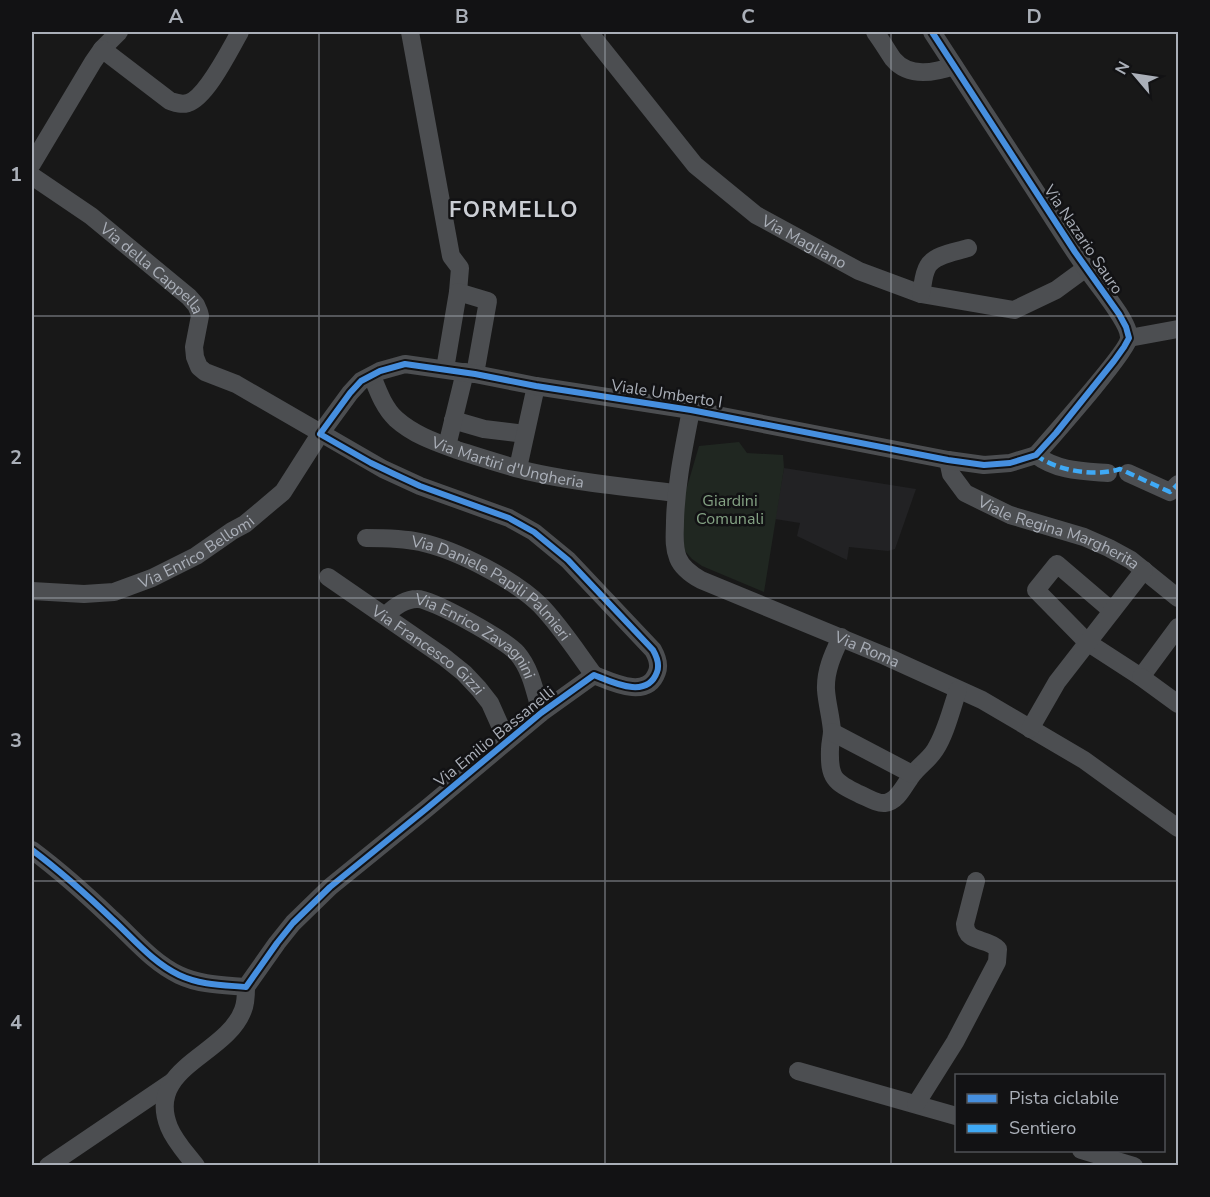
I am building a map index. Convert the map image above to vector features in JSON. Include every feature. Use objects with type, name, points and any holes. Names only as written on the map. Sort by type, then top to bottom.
[{"type":"street","points":[[32,164],[93,62],[119,32]]},
{"type":"street","points":[[102,49],[170,101],[187,104],[202,94],[240,32]]},
{"type":"street","points":[[410,32],[451,256],[460,268],[445,369]]},
{"type":"street","name":"Via Magliano","points":[[589,32],[695,165],[756,216],[859,271],[921,294],[1014,310],[1056,290],[1086,268]]},
{"type":"street","points":[[875,32],[894,60],[903,68],[925,73],[954,66]]},
{"type":"street","name":"Via Nazario Sauro","points":[[932,32],[1119,315],[1129,338]]},
{"type":"street","name":"Via della Cappella","points":[[32,176],[91,216],[196,305],[200,316],[194,348],[199,367],[205,372],[236,384],[320,434]]},
{"type":"street","points":[[921,294],[929,265],[938,257],[968,248]]},
{"type":"street","points":[[447,446],[453,420],[470,373],[488,301],[458,292]]},
{"type":"street","points":[[1108,473],[1065,469],[1043,461],[1036,455],[1114,361],[1129,338],[1179,329]]},
{"type":"street","name":"Viale Umberto I","points":[[320,434],[350,393],[362,381],[386,369],[405,364],[691,410],[948,460],[984,465],[1010,463],[1036,455]]},
{"type":"street","name":"Via Martiri d'Ungheria","points":[[372,376],[385,406],[395,418],[419,435],[447,446],[492,462],[591,483],[676,493]]},
{"type":"street","points":[[518,468],[536,386]]},
{"type":"street","name":"Via Roma","points":[[691,410],[676,493],[675,546],[679,560],[687,571],[701,580],[841,637],[982,700],[1084,760],[1179,828]]},
{"type":"street","points":[[453,420],[484,429],[525,434]]},
{"type":"street","points":[[320,434],[405,479],[509,518],[550,543],[621,615],[653,650],[658,660],[655,676],[648,684],[637,687],[623,686],[594,675]]},
{"type":"street","name":"Via Enrico Bellomi","points":[[32,591],[84,594],[114,592],[152,578],[196,556],[245,524],[283,492],[320,434]]},
{"type":"street","name":"Viale Regina Margherita","points":[[948,460],[951,474],[965,493],[1010,515],[1101,544],[1131,560],[1179,598]]},
{"type":"street","points":[[1128,473],[1176,492]]},
{"type":"street","name":"Via Daniele Papili Palmieri","points":[[366,538],[398,538],[428,544],[465,558],[499,576],[525,592],[540,606],[594,675]]},
{"type":"street","points":[[1112,611],[1057,564],[1036,590],[1087,642],[1179,704]]},
{"type":"street","points":[[1030,729],[1057,682],[1144,570]]},
{"type":"street","name":"Via Francesco Gizzi","points":[[328,578],[444,657],[472,681],[490,703],[507,741]]},
{"type":"street","name":"Via Enrico Zavagnini","points":[[385,616],[402,603],[424,599],[494,635],[512,648],[525,663],[541,712]]},
{"type":"street","points":[[1141,677],[1179,627]]},
{"type":"street","points":[[841,637],[830,663],[826,693],[832,732],[830,768],[836,780],[843,787],[879,802],[887,803],[895,798],[940,742],[958,690]]},
{"type":"street","name":"Via Emilio Bassanelli","points":[[246,987],[277,943],[306,909],[541,712],[594,675]]},
{"type":"street","points":[[832,732],[912,774]]},
{"type":"street","points":[[32,850],[168,969],[200,982],[246,987],[245,1005],[231,1030],[185,1067],[172,1082],[48,1166]]},
{"type":"street","points":[[916,1104],[955,1042],[997,963],[998,949],[994,945],[975,939],[966,933],[964,924],[976,881]]},
{"type":"street","points":[[798,1071],[955,1115]]},
{"type":"street","points":[[172,1082],[166,1099],[166,1118],[173,1134],[196,1166]]},
{"type":"street","points":[[1088,1152],[1134,1166]]},
{"type":"shaded area","points":[[784,468],[916,489],[895,549],[888,551],[849,547],[847,560],[797,536],[800,523],[775,519]]},
{"type":"green space","name":"Giardini Comunali","points":[[739,442],[747,453],[783,455],[784,468],[764,592],[702,566],[684,550],[682,504],[699,446]]},
{"type":"marked path","points":[[1036,455],[1044,461],[1076,471],[1100,472],[1120,469],[1170,492],[1178,484]]},
{"type":"cycle path","points":[[32,850],[73,883],[143,949],[169,970],[195,981],[246,987],[293,923],[330,887],[541,713],[594,675],[628,687],[645,685],[652,680],[658,666],[653,650],[568,560],[534,532],[509,518],[420,486],[371,463],[320,434],[361,381],[380,371],[405,364],[475,374],[536,386],[691,410],[984,465],[1010,463],[1036,455],[1114,361],[1129,338],[1119,314],[1075,252],[932,32]]},
{"type":"district","name":"FORMELLO","points":[[514,209]]}]
